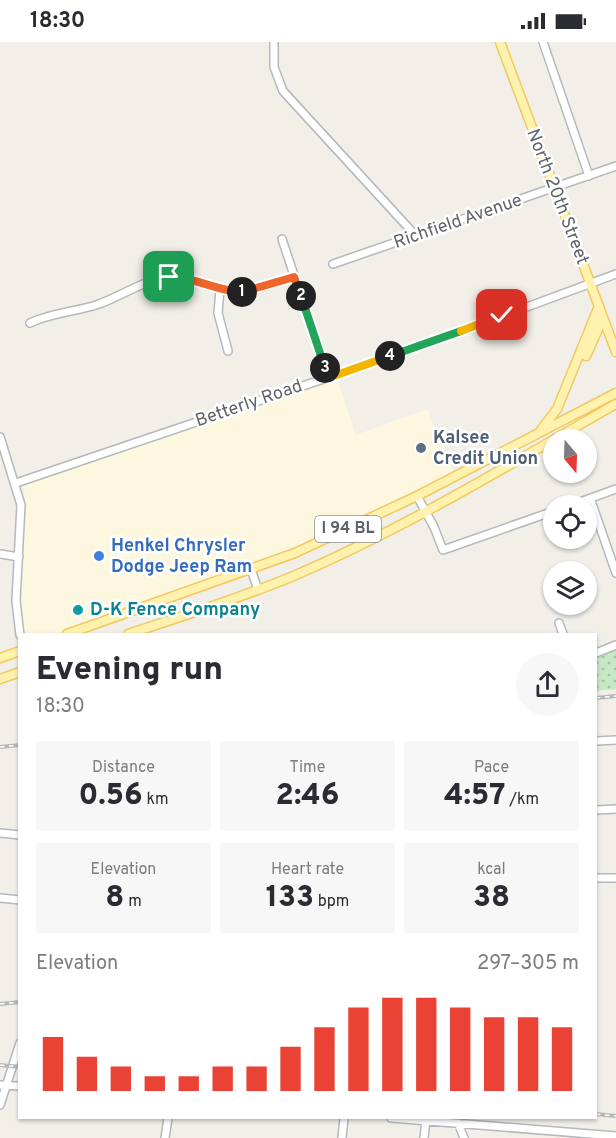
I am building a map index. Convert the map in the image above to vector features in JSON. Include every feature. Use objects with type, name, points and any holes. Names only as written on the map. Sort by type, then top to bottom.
[{"type":"main road","name":"North 20th Street","points":[[500,42],[616,352]]},
{"type":"main road","points":[[537,434],[557,409],[599,306]]},
{"type":"main road","points":[[554,429],[603,318]]},
{"type":"main road","name":"I 94 BL","points":[[70,633],[250,569],[324,540],[417,496],[616,393]]},
{"type":"main road","name":"I 94 BL","points":[[572,429],[616,404]]},
{"type":"main road","name":"I 94 BL","points":[[131,633],[258,590],[317,565],[425,511],[543,445]]},
{"type":"main road","points":[[0,658],[18,652]]},
{"type":"main road","points":[[0,679],[18,673]]},
{"type":"street","points":[[274,42],[274,61],[278,80],[289,98],[416,236]]},
{"type":"street","points":[[543,42],[589,176]]},
{"type":"street","name":"Richfield Avenue","points":[[333,264],[616,166]]},
{"type":"street","points":[[282,239],[328,378]]},
{"type":"street","name":"Betterly Road","points":[[16,483],[328,378],[616,274]]},
{"type":"street","points":[[30,323],[45,316],[94,305],[146,283],[169,277],[191,278],[220,289],[251,291],[294,277]]},
{"type":"street","points":[[220,289],[218,314],[228,351]]},
{"type":"street","points":[[0,436],[21,505],[15,607],[20,633]]},
{"type":"street","points":[[597,496],[616,489]]},
{"type":"street","points":[[417,496],[434,527],[442,550],[543,515]]},
{"type":"street","points":[[597,518],[616,573]]},
{"type":"street","points":[[0,554],[19,557]]},
{"type":"street","points":[[250,569],[258,590]]},
{"type":"street","points":[[559,623],[563,633]]},
{"type":"street","points":[[597,653],[616,645]]},
{"type":"street","points":[[597,741],[616,740]]},
{"type":"street","points":[[597,810],[616,809]]},
{"type":"street","points":[[0,833],[18,835]]},
{"type":"street","points":[[597,878],[616,878]]},
{"type":"street","points":[[0,898],[18,900]]},
{"type":"street","points":[[0,1105],[3,1085],[18,1048]]},
{"type":"street","points":[[3,1085],[18,1086]]},
{"type":"street","points":[[165,1138],[168,1119]]},
{"type":"street","points":[[342,1138],[344,1119]]},
{"type":"street","points":[[409,1119],[616,1136]]},
{"type":"street","points":[[424,1138],[426,1120]]},
{"type":"street","points":[[458,1123],[464,1138]]},
{"type":"street","points":[[536,1130],[539,1138]]},
{"type":"shaded area","points":[[337,378],[356,435],[427,409],[454,473],[324,538],[241,571],[59,633],[23,633],[19,600],[25,524],[24,483]]},
{"type":"green space","points":[[616,646],[616,689],[597,691],[597,653]]},
{"type":"railway","points":[[597,698],[616,696]]},
{"type":"railway","points":[[0,747],[18,745]]},
{"type":"railway","points":[[0,1004],[18,1002]]},
{"type":"railway","points":[[0,1065],[18,1067]]},
{"type":"railway","points":[[597,1114],[616,1116]]},
{"type":"place","name":"Kalsee Credit Union","points":[[421,448]]},
{"type":"place","name":"Henkel Chrysler Dodge Jeep Ram","points":[[99,556]]},
{"type":"place","name":"D-K Fence Company","points":[[78,610]]},
{"type":"route","points":[[169,277],[191,278],[204,281],[220,289],[242,292],[294,277],[328,378],[502,315]]}]
